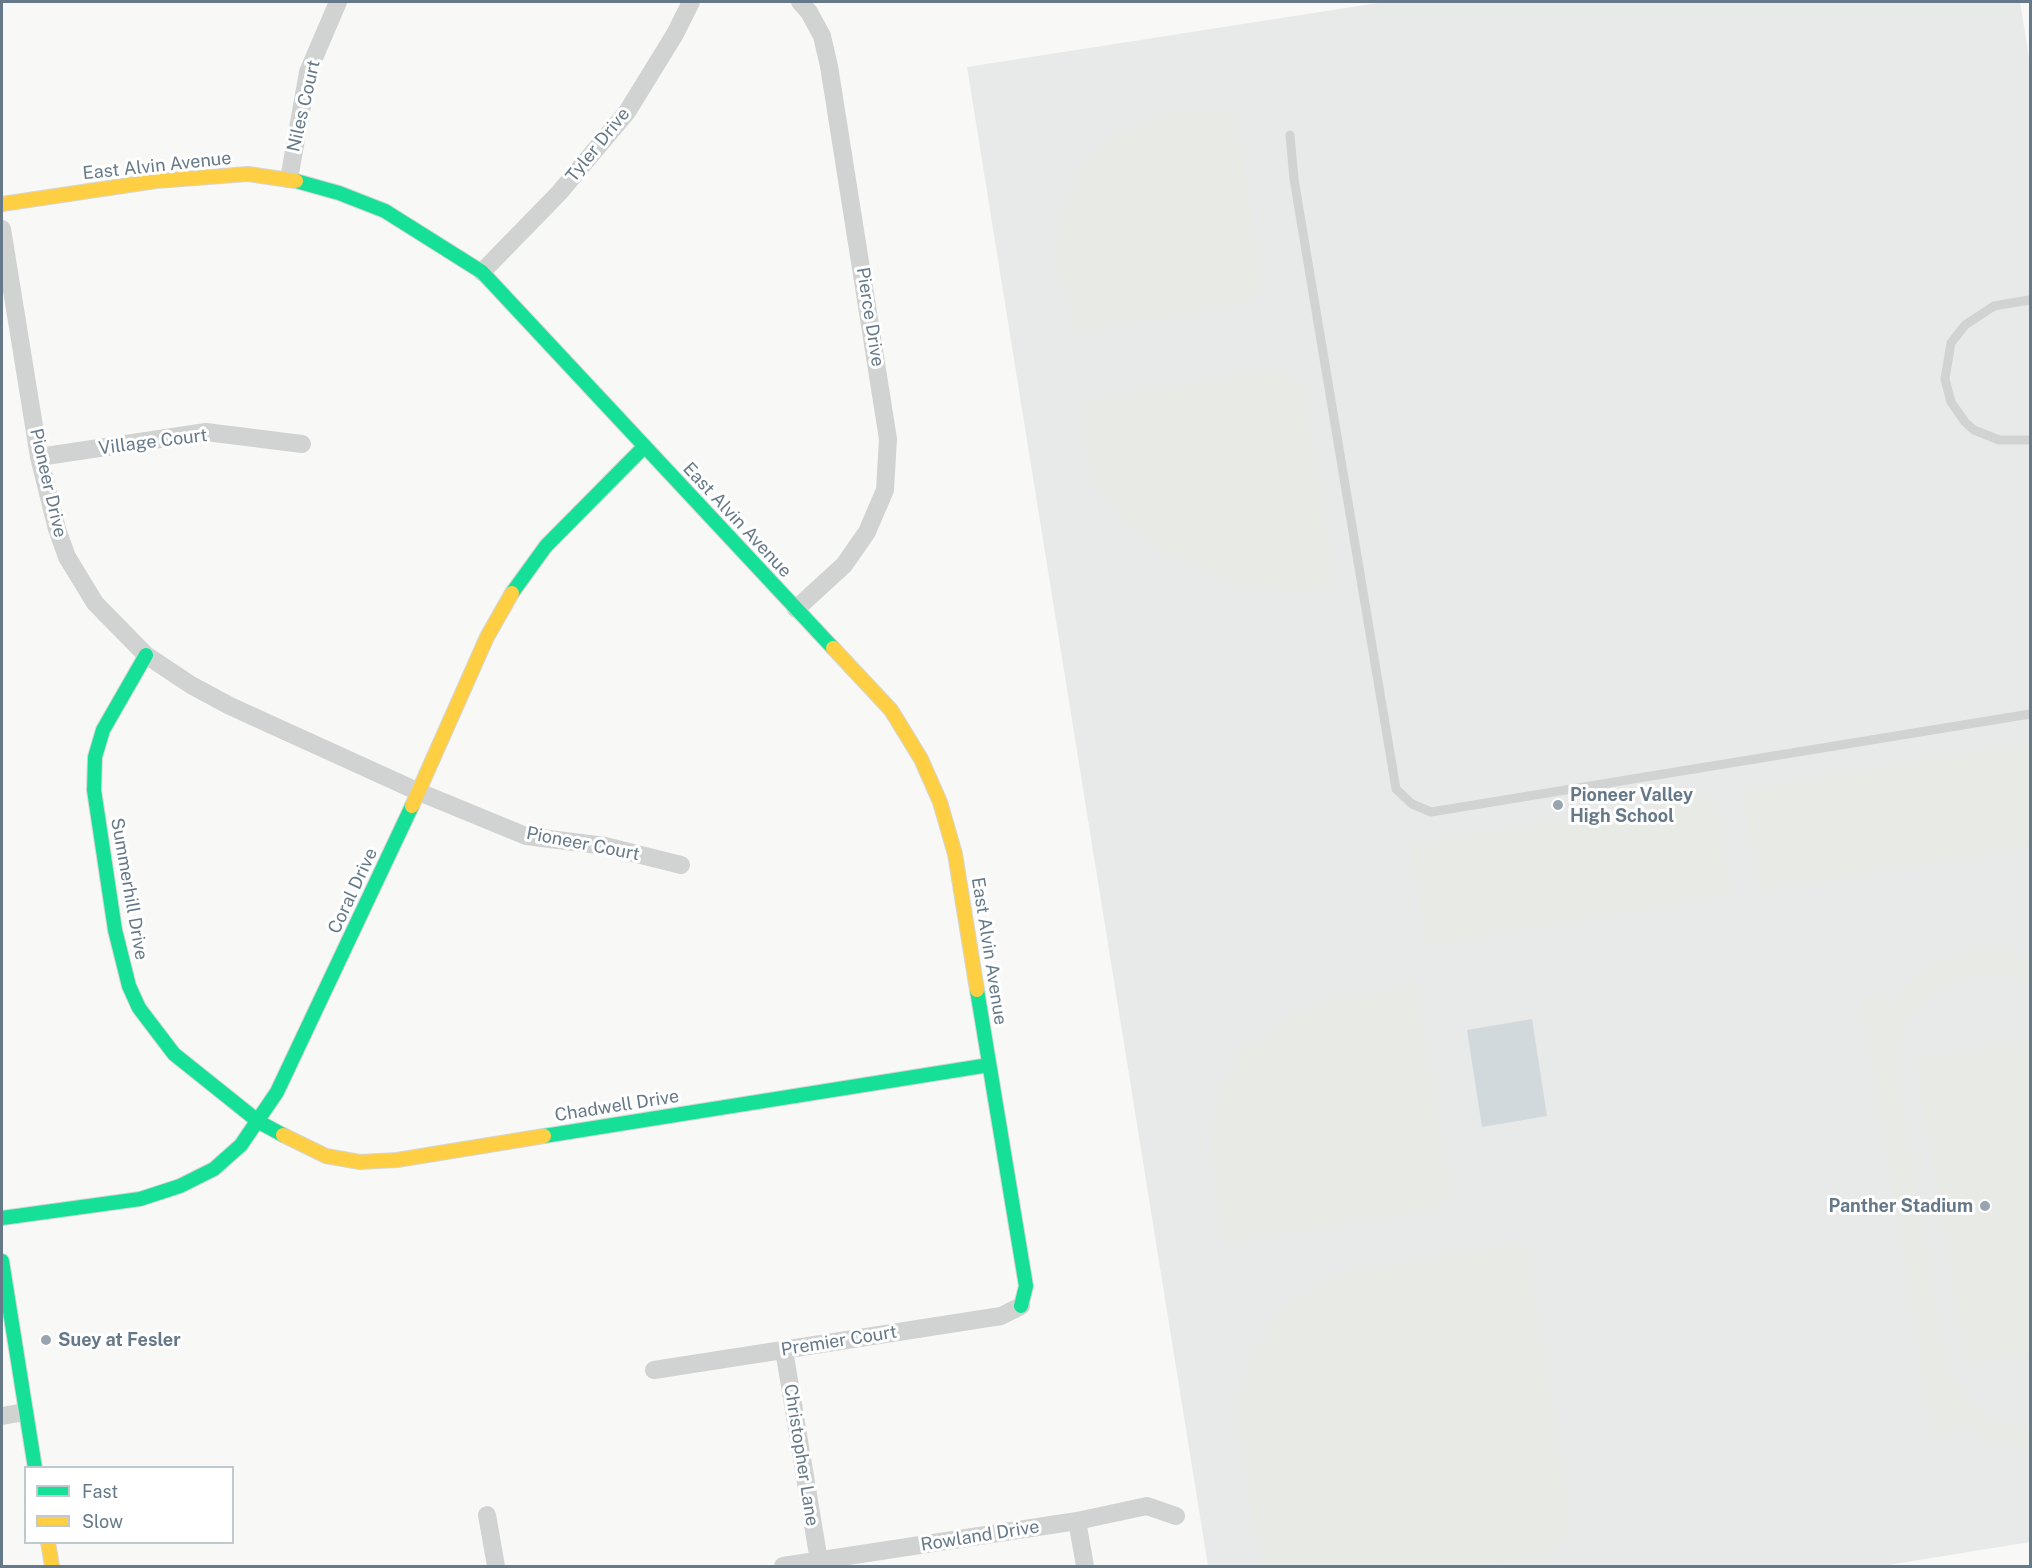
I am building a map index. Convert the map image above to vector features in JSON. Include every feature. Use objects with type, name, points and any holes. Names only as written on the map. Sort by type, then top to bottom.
[{"type":"street","name":"Niles Court","points":[[289,179],[308,72],[339,2]]},
{"type":"street","name":"Tyler Drive","points":[[482,272],[559,193],[627,111],[675,34],[691,2]]},
{"type":"street","name":"Pierce Drive","points":[[796,609],[844,565],[867,532],[885,490],[888,439],[829,66],[822,36],[809,12],[800,2]]},
{"type":"street","name":"East Alvin Avenue","points":[[2,204],[156,180],[248,174],[289,179],[339,193],[385,211],[438,242],[482,272],[891,710],[921,759],[940,802],[955,854],[1026,1286],[1021,1306]]},
{"type":"street","name":"Pioneer Drive","points":[[2,229],[39,457],[57,529],[80,582],[95,603],[146,655],[191,685],[230,706],[419,792]]},
{"type":"street","name":"Village Court","points":[[39,457],[206,432],[302,444]]},
{"type":"street","name":"Coral Drive","points":[[2,1218],[140,1199],[180,1186],[214,1169],[241,1145],[259,1122],[277,1092],[419,792],[487,637],[513,590],[546,546],[644,447]]},
{"type":"street","name":"Summerhill Drive","points":[[146,655],[103,730],[95,757],[94,790],[115,930],[129,986],[139,1008],[183,1062],[259,1122]]},
{"type":"street","name":"Pioneer Court","points":[[419,792],[526,836],[605,846],[681,866]]},
{"type":"street","name":"Chadwell Drive","points":[[259,1122],[326,1156],[360,1162],[388,1160],[989,1065]]},
{"type":"street","points":[[2,1261],[35,1466]]},
{"type":"street","name":"Premier Court","points":[[654,1370],[1001,1316],[1021,1306]]},
{"type":"street","name":"Christopher Lane","points":[[784,1350],[819,1561]]},
{"type":"street","points":[[2,1416],[25,1412]]},
{"type":"street","name":"Rowland Drive","points":[[783,1566],[1077,1521],[1147,1506],[1176,1516]]},
{"type":"street","points":[[487,1515],[496,1566]]},
{"type":"street","points":[[1077,1521],[1085,1566]]},
{"type":"street","points":[[48,1544],[52,1566]]},
{"type":"lane","points":[[1290,135],[1294,179],[1396,789],[1412,804],[1431,812],[2031,714]]},
{"type":"lane","points":[[2029,300],[1994,306],[1965,325],[1951,344],[1945,379],[1951,402],[1965,422],[1974,430],[1999,440],[2012,442],[2031,440]]},
{"type":"shaded area","name":"Pioneer Valley High School","points":[[1384,2],[2020,2],[2030,64],[2030,1542],[1882,1566],[1208,1566],[967,67]]},
{"type":"shaded area","points":[[1234,108],[1262,283],[1248,302],[1075,333],[1071,313],[1058,280],[1056,249],[1059,223],[1079,175],[1108,142],[1141,121],[1174,112],[1212,112]]},
{"type":"shaded area","points":[[1282,368],[1303,383],[1335,586],[1286,592],[1233,582],[1188,565],[1151,543],[1117,517],[1095,483],[1083,441],[1078,403]]},
{"type":"shaded area","points":[[2030,742],[2030,846],[1758,891],[1742,790]]},
{"type":"shaded area","points":[[1715,794],[1731,895],[1426,946],[1410,845]]},
{"type":"shaded area","points":[[1987,949],[2007,951],[2030,959],[2030,985],[2002,975],[1972,974],[1942,985],[1930,993],[1909,1016],[1903,1031],[1898,1045],[1898,1076],[1947,1368],[1962,1395],[1985,1415],[2014,1426],[2030,1427],[2030,1451],[1991,1444],[1955,1422],[1956,1433],[1933,1437],[1861,1000],[1885,996],[1887,1007],[1914,975],[1931,964],[1967,951]]},
{"type":"shaded area","points":[[1416,985],[1451,1192],[1439,1209],[1225,1243],[1216,1195],[1211,1141],[1217,1095],[1239,1054],[1275,1025],[1316,1003]]},
{"type":"shaded area","points":[[1532,1019],[1547,1116],[1482,1127],[1467,1030]]},
{"type":"shaded area","name":"Panther Stadium","points":[[2030,1040],[2030,1353],[1965,1364],[1915,1059]]},
{"type":"shaded area","points":[[1526,1243],[1571,1524],[1548,1555],[1485,1566],[1261,1566],[1238,1435],[1241,1387],[1255,1350],[1281,1312],[1309,1291],[1344,1273]]},
{"type":"traffic: fast","points":[[296,181],[339,193],[385,211],[482,272],[833,648]]},
{"type":"traffic: fast","points":[[512,593],[546,546],[644,447]]},
{"type":"traffic: fast","points":[[146,655],[103,730],[95,757],[94,790],[115,930],[129,986],[139,1008],[174,1054],[259,1122],[283,1135]]},
{"type":"traffic: fast","points":[[2,1218],[140,1199],[180,1186],[214,1169],[241,1145],[277,1092],[412,806]]},
{"type":"traffic: fast","points":[[977,990],[1026,1286],[1021,1306]]},
{"type":"traffic: fast","points":[[544,1136],[989,1065]]},
{"type":"traffic: fast","points":[[2,1261],[35,1466]]},
{"type":"traffic: slow","points":[[2,204],[156,181],[248,174],[296,181]]},
{"type":"traffic: slow","points":[[412,806],[487,637],[512,593]]},
{"type":"traffic: slow","points":[[833,648],[891,710],[921,759],[940,802],[955,854],[977,990]]},
{"type":"traffic: slow","points":[[283,1135],[326,1156],[360,1162],[397,1160],[544,1136]]},
{"type":"traffic: slow","points":[[48,1544],[52,1566]]},
{"type":"place","name":"Pioneer Valley High School","points":[[1558,805]]},
{"type":"place","name":"Panther Stadium","points":[[1985,1206]]},
{"type":"place","name":"Suey at Fesler","points":[[46,1340]]}]
